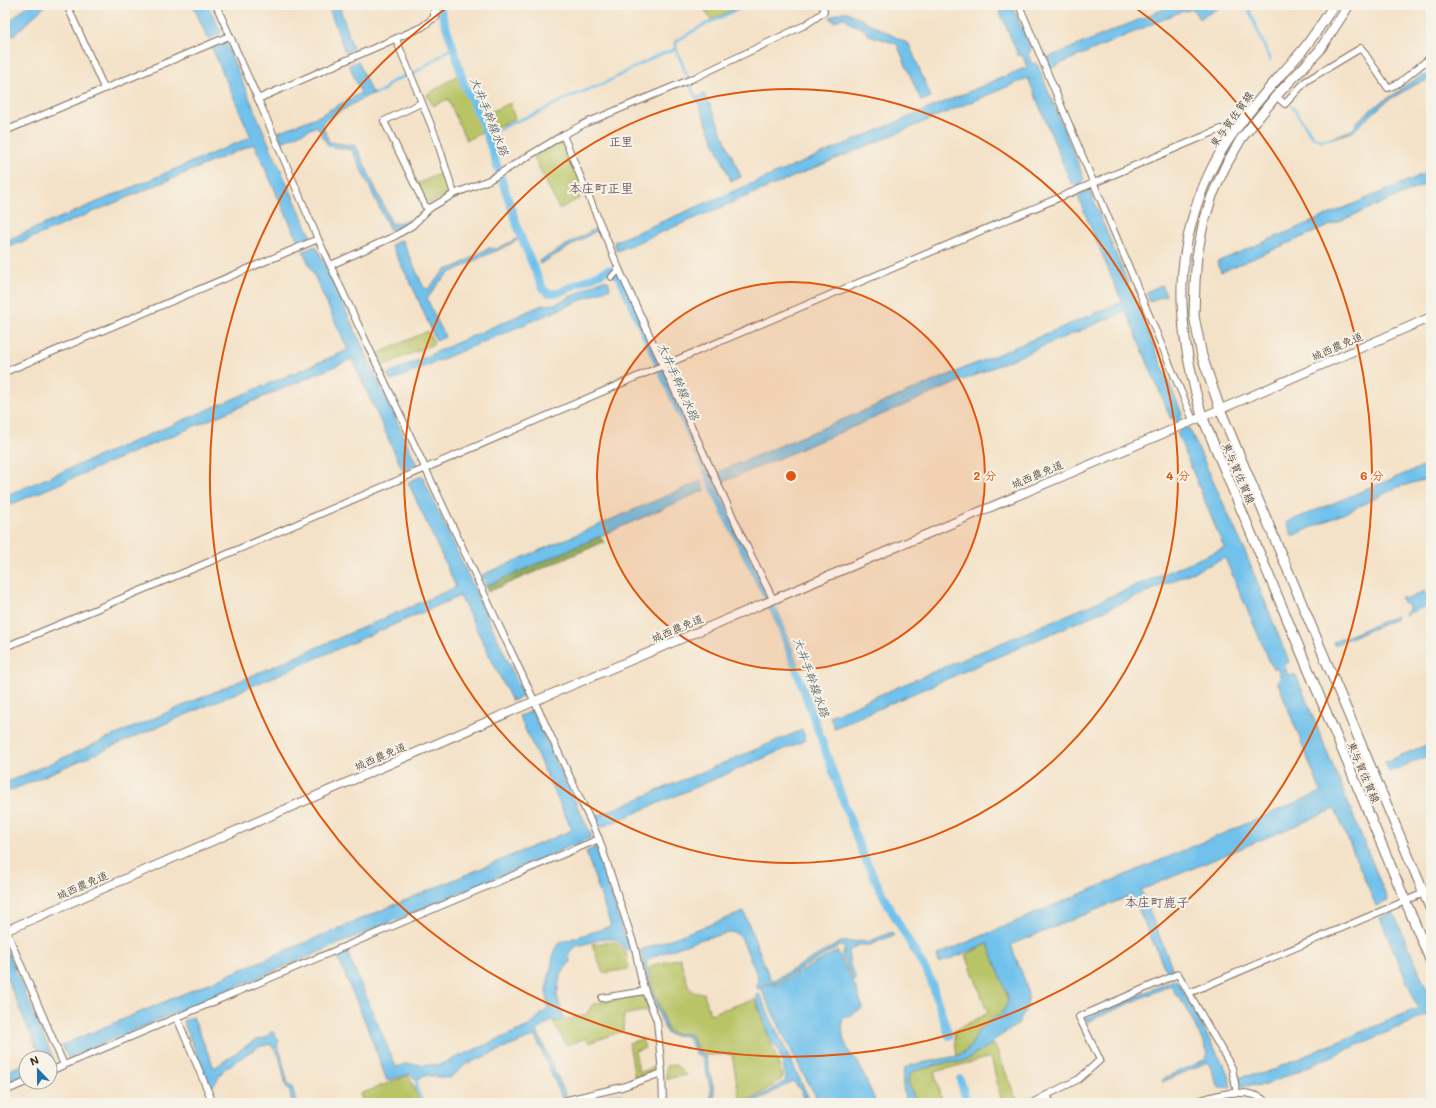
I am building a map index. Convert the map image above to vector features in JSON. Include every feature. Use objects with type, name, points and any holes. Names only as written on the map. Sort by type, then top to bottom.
[{"type":"main road","name":"東与賀佐賀線","points":[[1334,5],[1304,48],[1232,134],[1217,160],[1202,192],[1192,222],[1185,253],[1182,317],[1194,386],[1202,416],[1431,962]]},
{"type":"main road","name":"東与賀佐賀線","points":[[1349,5],[1319,51],[1276,96],[1241,139],[1225,167],[1212,196],[1203,225],[1197,256],[1194,316],[1202,356],[1220,409],[1428,892],[1431,910]]},
{"type":"street","points":[[67,5],[104,88]]},
{"type":"street","points":[[216,5],[318,238],[599,839],[635,948],[641,978],[656,1021],[662,1073],[663,1103]]},
{"type":"street","points":[[258,99],[422,27],[435,17],[435,5]]},
{"type":"street","points":[[331,265],[395,236],[413,225],[430,208],[454,194],[489,180],[563,136],[611,112],[688,80],[805,25],[824,12],[824,5]]},
{"type":"street","points":[[1019,5],[1193,420]]},
{"type":"street","points":[[5,130],[229,36]]},
{"type":"street","points":[[396,39],[436,137],[454,194]]},
{"type":"street","points":[[1276,96],[1284,104],[1306,81],[1360,48],[1388,88],[1399,83],[1431,57]]},
{"type":"street","points":[[421,102],[384,121],[425,206],[430,208]]},
{"type":"street","points":[[5,646],[202,565],[655,368],[1221,129]]},
{"type":"street","points":[[563,136],[619,270],[744,541],[773,599]]},
{"type":"street","points":[[5,372],[318,238]]},
{"type":"street","points":[[612,277],[619,270]]},
{"type":"street","name":"城西農免道","points":[[5,930],[1431,317]]},
{"type":"street","points":[[58,1068],[599,839]]},
{"type":"street","points":[[1189,993],[1428,892]]},
{"type":"street","points":[[5,930],[64,1065]]},
{"type":"street","points":[[1032,1103],[1079,1079],[1100,1060],[1079,1017],[1178,974],[1232,1068],[1236,1090]]},
{"type":"street","points":[[602,998],[645,991]]},
{"type":"street","points":[[176,1018],[212,1103]]},
{"type":"street","points":[[561,1103],[567,1100],[622,1087],[662,1073]]},
{"type":"street","points":[[5,1091],[18,1085]]},
{"type":"street","points":[[1192,1103],[1236,1090],[1255,1095],[1268,1103]]},
{"type":"street","points":[[1047,1095],[1051,1103]]},
{"type":"green space","points":[[702,5],[740,5],[742,6],[711,20]]},
{"type":"green space","points":[[459,74],[462,85],[477,118],[510,103],[515,119],[466,140],[448,99],[433,106],[427,95]]},
{"type":"green space","points":[[562,139],[586,195],[559,209],[534,157]]},
{"type":"green space","points":[[443,172],[449,189],[448,193],[430,203],[425,201],[417,184]]},
{"type":"green space","points":[[428,331],[434,344],[382,366],[377,354]]},
{"type":"green space","points":[[600,536],[604,542],[488,592],[486,586]]},
{"type":"green space","points":[[615,942],[626,952],[629,969],[603,973],[592,944]]},
{"type":"green space","points":[[988,943],[1004,985],[1008,1001],[1007,1006],[1000,1016],[980,1034],[968,1048],[957,1056],[954,1031],[988,1013],[966,955]]},
{"type":"green space","points":[[680,958],[689,988],[696,993],[704,993],[710,1014],[755,999],[783,1078],[756,1097],[740,1102],[732,1054],[706,1055],[698,1050],[691,1035],[668,1032],[653,987],[649,968],[653,965]]},
{"type":"green space","points":[[642,994],[649,1010],[624,1015],[623,1031],[589,1043],[586,1038],[567,1045],[553,1022],[586,1015],[593,1004]]},
{"type":"green space","points":[[642,1039],[645,1048],[635,1051],[639,1072],[653,1068],[654,1072],[635,1078],[629,1043]]},
{"type":"green space","points":[[991,1045],[995,1046],[1018,1103],[1002,1103],[991,1057],[934,1072],[943,1103],[916,1103],[908,1082],[910,1074],[914,1071],[945,1063],[959,1062],[971,1058],[974,1054]]},
{"type":"green space","points":[[676,1065],[686,1075],[666,1079],[666,1066]]},
{"type":"green space","points":[[409,1075],[420,1103],[363,1103],[360,1094]]},
{"type":"water","points":[[28,5],[46,5],[15,34],[5,38],[5,25]]},
{"type":"water","points":[[193,5],[208,5],[221,33],[208,39]]},
{"type":"water","points":[[328,5],[339,5],[353,49],[345,52]]},
{"type":"water","points":[[997,5],[1012,5],[1031,50],[1028,54],[1032,64],[1036,63],[1039,68],[1084,179],[1082,182],[1086,193],[1090,192],[1182,414],[1180,415],[1186,429],[1189,428],[1244,549],[1289,662],[1284,665],[1288,675],[1296,675],[1388,901],[1376,906],[1335,809],[1141,890],[1173,970],[1167,973],[1132,895],[1011,945],[1025,981],[1028,995],[1027,1007],[1017,1025],[994,1040],[991,1045],[974,1054],[971,1058],[959,1062],[945,1063],[914,1071],[910,1074],[908,1082],[916,1103],[907,1103],[903,1086],[905,1068],[912,1065],[957,1056],[966,1051],[971,1046],[978,1031],[995,1017],[999,1016],[1007,1005],[1008,996],[988,944],[939,963],[937,955],[1321,792],[1278,683],[1281,678],[1277,668],[1273,669],[1225,558],[834,728],[830,716],[1224,548],[1177,433],[1181,431],[1174,417],[1171,419],[1126,311],[723,482],[718,472],[1122,302],[1078,197],[1082,195],[1077,184],[1072,185],[1028,78],[617,251],[614,242],[1027,67],[1023,56],[1018,55]]},
{"type":"water","points":[[1174,5],[1200,5],[1207,9],[1213,5],[1224,5],[1199,19],[1193,9],[1180,12],[1051,68],[1047,58]]},
{"type":"water","points":[[842,12],[847,12],[909,44],[931,97],[921,101],[897,44],[869,35],[862,28],[851,24],[846,18],[842,18],[834,22],[830,17]]},
{"type":"water","points":[[226,43],[268,142],[311,236],[298,241],[254,144],[5,249],[5,241],[251,137],[212,48]]},
{"type":"water","points":[[358,61],[371,92],[375,94],[369,95],[328,118],[322,123],[329,142],[356,146],[392,224],[411,220],[421,212],[407,224],[390,230],[352,150],[328,146],[317,126],[282,142],[278,132],[319,116],[361,93],[349,65]]},
{"type":"water","points":[[1431,75],[1431,79],[1414,85],[1387,101],[1353,132],[1332,138],[1353,129],[1358,121],[1374,107],[1407,84],[1422,76]]},
{"type":"water","points":[[704,94],[741,177],[731,181],[695,96],[698,97]]},
{"type":"water","points":[[1431,171],[1431,182],[1221,272],[1217,262]]},
{"type":"water","points":[[598,227],[598,230],[540,264],[539,261]]},
{"type":"water","points":[[519,238],[497,251],[448,274],[438,284],[427,299],[445,337],[436,341],[415,292],[391,245],[402,240],[424,288],[428,289],[445,270],[455,267],[489,248],[496,249]]},
{"type":"water","points":[[316,246],[417,465],[403,471],[352,359],[5,507],[5,496],[348,350],[303,251]]},
{"type":"water","points":[[603,280],[608,281],[610,288],[391,381],[387,374],[542,305],[556,304]]},
{"type":"water","points":[[1162,285],[1166,295],[1150,302],[1146,292]]},
{"type":"water","points":[[1431,463],[1431,478],[1398,487],[1345,513],[1292,536],[1287,522]]},
{"type":"water","points":[[422,476],[524,696],[512,701],[460,596],[5,793],[5,783],[456,587],[408,482]]},
{"type":"water","points":[[701,481],[705,490],[486,586],[482,575]]},
{"type":"water","points":[[1424,591],[1429,603],[1428,605],[1405,615],[1404,613],[1409,610],[1409,606],[1403,602],[1400,597],[1408,599]]},
{"type":"water","points":[[1396,616],[1396,619],[1334,645],[1333,642]]},
{"type":"water","points":[[532,711],[592,837],[68,1058],[62,1045],[572,830],[519,716]]},
{"type":"water","points":[[802,730],[806,740],[600,828],[595,817]]},
{"type":"water","points":[[1431,743],[1431,755],[1389,772],[1385,762]]},
{"type":"water","points":[[596,847],[623,933],[630,946],[626,950],[615,939],[601,939],[574,947],[569,954],[570,962],[560,975],[557,996],[564,1018],[559,1021],[552,1020],[537,1031],[566,1096],[562,1098],[535,1036],[466,1064],[448,1078],[424,1075],[417,1080],[409,1074],[387,1081],[367,1026],[337,956],[347,952],[396,1067],[406,1064],[439,1065],[529,1026],[548,1008],[546,991],[555,948],[562,942],[611,926],[586,852]]},
{"type":"water","points":[[744,912],[770,979],[774,980],[841,942],[870,941],[892,932],[894,935],[870,945],[858,945],[848,952],[850,965],[856,977],[854,981],[842,956],[845,947],[840,946],[775,984],[767,983],[762,985],[760,989],[757,988],[758,977],[741,937],[733,932],[702,939],[652,957],[646,963],[651,987],[668,1032],[673,1034],[690,1035],[697,1051],[705,1056],[714,1089],[714,1103],[709,1103],[711,1090],[703,1059],[696,1054],[688,1037],[667,1034],[651,993],[641,950]]},
{"type":"water","points":[[1393,912],[1431,999],[1431,1013],[1266,1085],[1239,1086],[1240,1077],[1265,1073],[1418,1008],[1380,918]]},
{"type":"water","points":[[5,946],[49,1050],[37,1050],[5,974]]},
{"type":"water","points":[[837,951],[855,986],[863,1008],[842,1019],[843,1038],[849,1052],[858,1062],[875,1100],[869,1103],[820,1103],[803,1074],[761,989],[765,985],[777,985]]},
{"type":"water","points":[[1176,979],[1229,1075],[1231,1087],[1219,1088],[1208,1062],[1162,1082],[1164,1078],[1206,1059],[1208,1053],[1186,1007],[1176,995],[1171,985],[1087,1022],[1085,1019]]},
{"type":"water","points":[[757,994],[759,994],[811,1103],[807,1103],[801,1091],[793,1081],[755,1102],[744,1103],[755,1099],[786,1081],[778,1049],[770,1040],[757,1001]]},
{"type":"water","points":[[193,1017],[214,1068],[255,1040],[265,1038],[272,1031],[279,1040],[277,1045],[281,1054],[288,1084],[292,1087],[297,1103],[292,1103],[290,1092],[286,1086],[279,1055],[270,1044],[258,1047],[224,1069],[214,1085],[210,1087],[183,1021]]},
{"type":"water","points":[[18,1066],[18,1079],[5,1085],[5,1072]]},
{"type":"waterway","name":"大井手幹線水路","points":[[440,5],[464,84],[483,124],[521,237],[543,289],[548,293],[558,293],[608,270],[612,270],[620,278],[726,515],[778,619],[862,853],[887,903],[930,978],[949,1036]]},
{"type":"waterway","points":[[487,135],[540,112],[569,97],[603,84],[656,56],[676,49],[676,41],[744,5]]},
{"type":"waterway","points":[[1247,5],[1270,60]]},
{"type":"waterway","points":[[676,49],[695,96]]},
{"type":"waterway","points":[[413,74],[449,50]]},
{"type":"waterway","points":[[375,94],[384,90],[391,82],[405,76]]},
{"type":"waterway","points":[[1292,106],[1313,137],[1321,140],[1332,138]]},
{"type":"waterway","points":[[628,948],[632,952],[642,954]]},
{"type":"waterway","name":"大井手幹線水路","points":[[960,1079],[967,1103]]},
{"type":"waterway","points":[[417,1080],[416,1087],[423,1103]]},
{"type":"waterway","points":[[574,1103],[614,1094],[621,1095],[625,1103]]},
{"type":"district","name":"正里","points":[[621,141]]},
{"type":"district","name":"本庄町正里","points":[[601,187]]},
{"type":"district","name":"本庄町鹿子","points":[[1157,901]]}]
